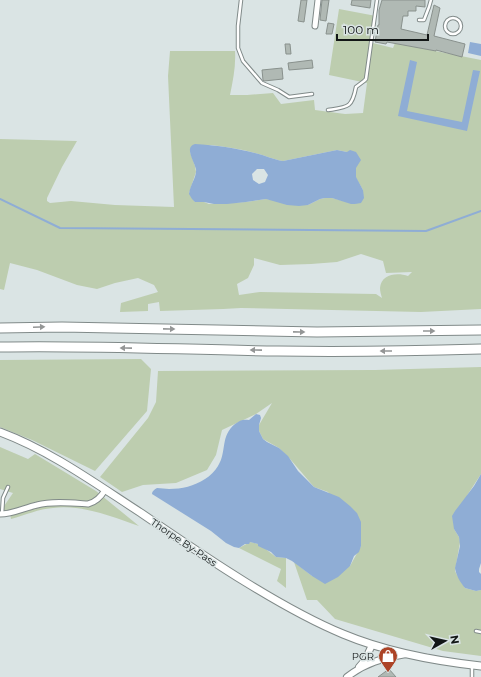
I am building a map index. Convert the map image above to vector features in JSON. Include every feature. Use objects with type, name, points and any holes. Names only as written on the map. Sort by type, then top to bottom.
[{"type":"highway","points":[[0,328],[62,327],[318,332],[481,330]]},
{"type":"highway","points":[[0,347],[48,346],[279,351],[406,351],[481,349]]},
{"type":"main road","name":"Thorpe By-Pass","points":[[0,432],[35,447],[106,490],[227,571],[288,608],[330,629],[372,645],[407,654],[481,666]]},
{"type":"street","points":[[315,26],[318,0]]},
{"type":"street","points":[[1,514],[10,513],[37,504],[88,504],[96,501],[106,490]]},
{"type":"street","points":[[357,670],[365,660],[372,645]]},
{"type":"street","points":[[347,677],[357,670],[374,662],[389,657],[407,654]]},
{"type":"lane","points":[[241,0],[238,26],[238,48],[243,61],[262,83],[289,97],[312,94]]},
{"type":"lane","points":[[328,110],[346,108],[351,103],[355,94],[356,86],[366,79],[377,0]]},
{"type":"lane","points":[[419,20],[424,20],[431,0]]},
{"type":"lane","points":[[454,18],[459,21],[461,27],[457,33],[451,34],[446,31],[445,25],[447,20],[454,18]]},
{"type":"lane","points":[[1,514],[3,498],[8,487]]},
{"type":"lane","points":[[476,631],[481,632]]},
{"type":"lane","points":[[472,665],[472,677]]},
{"type":"green space","points":[[339,9],[376,16],[373,43],[393,48],[395,43],[481,60],[481,309],[421,312],[241,308],[160,311],[159,302],[148,304],[148,311],[120,312],[121,303],[158,292],[154,285],[138,278],[97,289],[77,285],[37,270],[10,263],[4,290],[0,289],[0,139],[77,141],[47,198],[47,201],[50,203],[71,201],[115,205],[174,207],[168,76],[170,51],[235,51],[235,68],[230,95],[273,93],[281,104],[314,100],[315,110],[345,114],[363,113],[367,83],[329,75]],"holes":[[[211,145],[244,150],[283,161],[337,150],[347,152],[356,168],[356,178],[363,190],[355,204],[332,198],[320,199],[308,205],[266,199],[246,202],[209,204],[204,202],[195,202],[189,193],[196,172],[190,152]],[[361,254],[383,261],[386,273],[412,272],[408,276],[395,274],[386,277],[381,283],[380,288],[382,298],[376,294],[260,292],[239,295],[237,284],[248,278],[254,265],[254,258],[280,265],[311,264],[337,262]]]},
{"type":"green space","points":[[141,359],[151,369],[147,411],[95,471],[32,440],[0,427],[0,360]]},
{"type":"green space","points":[[481,367],[481,474],[468,494],[454,529],[460,542],[455,571],[465,588],[476,591],[481,590],[481,656],[443,651],[335,619],[317,600],[307,600],[294,562],[312,576],[350,566],[361,546],[328,492],[314,487],[279,448],[263,439],[259,431],[259,425],[272,403],[256,414],[222,430],[216,455],[207,470],[176,483],[143,485],[122,492],[100,477],[148,418],[156,402],[158,371],[375,370]]},
{"type":"green space","points":[[0,447],[28,459],[35,454],[96,491],[139,526],[97,512],[64,507],[32,512],[11,519],[10,513],[2,509],[13,493],[0,489]]},
{"type":"green space","points":[[250,542],[259,544],[276,557],[286,558],[286,588],[277,581],[281,569],[239,548]]},
{"type":"water","points":[[470,42],[481,44],[481,56],[468,53]]},
{"type":"water","points":[[410,60],[417,62],[407,111],[462,122],[473,70],[480,71],[467,131],[398,116]]},
{"type":"water","points":[[195,144],[203,144],[233,148],[283,161],[337,150],[347,152],[350,150],[356,152],[361,160],[356,168],[356,177],[363,190],[364,198],[361,203],[355,204],[332,198],[325,198],[308,205],[299,206],[287,205],[266,199],[227,204],[195,202],[189,194],[196,172],[190,151],[192,146]],"holes":[[[257,169],[264,169],[268,175],[265,182],[259,184],[253,180],[252,174]]]},
{"type":"water","points":[[256,414],[260,415],[261,418],[259,431],[263,439],[279,448],[288,456],[298,471],[314,487],[339,497],[350,506],[357,513],[361,522],[361,546],[359,552],[354,556],[350,566],[338,577],[325,584],[292,561],[286,558],[276,557],[271,552],[258,546],[258,544],[250,542],[249,544],[245,544],[239,548],[226,543],[211,531],[152,494],[157,488],[183,488],[197,484],[209,476],[221,461],[225,439],[230,429],[238,422],[249,420]]},
{"type":"water","points":[[481,474],[481,563],[479,572],[481,574],[481,590],[476,591],[465,588],[456,573],[455,568],[460,546],[459,537],[454,529],[452,516]]},
{"type":"building","points":[[301,0],[307,0],[304,22],[298,21]]},
{"type":"building","points":[[322,0],[329,0],[326,21],[320,20]]},
{"type":"building","points":[[352,0],[371,0],[370,8],[351,5]]},
{"type":"building","points":[[382,0],[425,0],[425,7],[416,6],[416,11],[408,11],[408,16],[403,16],[401,29],[427,35],[434,5],[440,8],[434,36],[465,44],[462,57],[436,50],[387,42],[386,44],[375,42],[379,25],[379,10]]},
{"type":"building","points":[[328,23],[334,24],[332,34],[326,34]]},
{"type":"building","points":[[285,44],[290,44],[291,54],[286,54]]},
{"type":"building","points":[[312,60],[313,68],[289,70],[288,63]]},
{"type":"building","points":[[282,68],[283,79],[263,80],[262,70]]},
{"type":"building","name":"PGR","points":[[389,669],[396,677],[378,677]]},
{"type":"waterway","points":[[0,199],[60,228],[426,231],[481,211]]},
{"type":"place","name":"PGR","points":[[388,673]]}]
